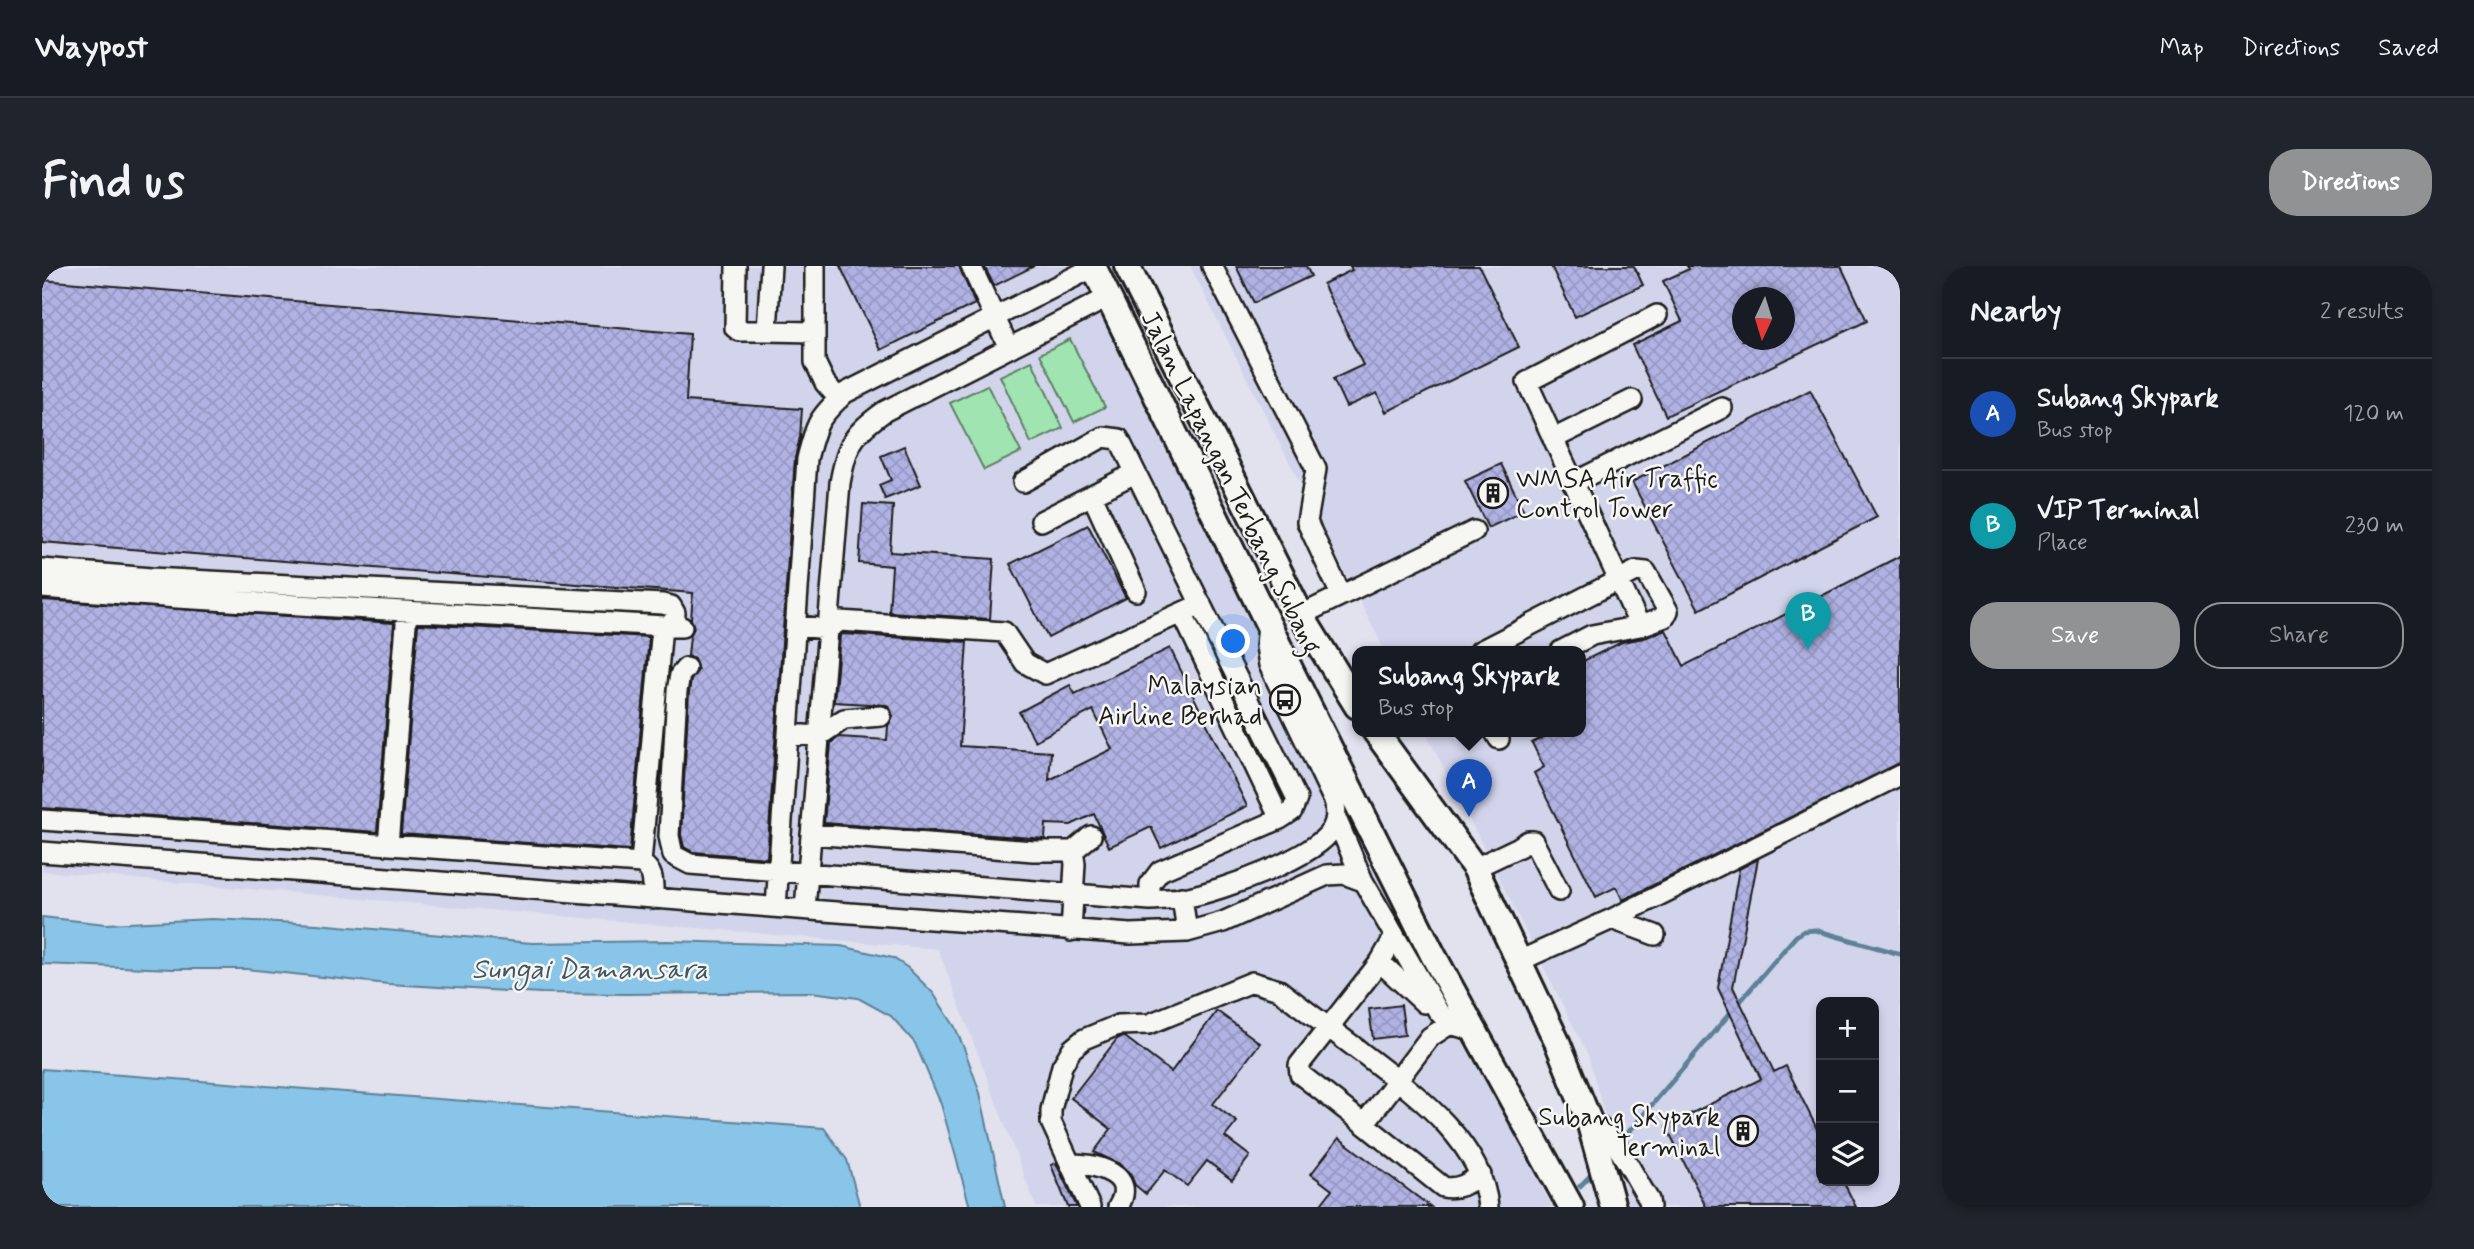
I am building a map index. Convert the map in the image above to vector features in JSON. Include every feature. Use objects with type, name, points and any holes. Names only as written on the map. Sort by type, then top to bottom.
[{"type":"main road","name":"Jalan Lapangan Terbang Subang","points":[[1127,266],[1301,615],[1352,698]]},
{"type":"main road","name":"Jalan Lapangan Terbang Subang","points":[[1094,267],[1433,955],[1456,1028],[1571,1207]]},
{"type":"main road","points":[[1379,737],[1475,868],[1559,1044],[1589,1121],[1613,1207]]},
{"type":"street","points":[[736,266],[735,328],[739,331],[814,332]]},
{"type":"street","points":[[767,331],[771,266]]},
{"type":"street","points":[[815,266],[815,362],[818,373],[839,398]]},
{"type":"street","points":[[971,266],[1009,348]]},
{"type":"street","points":[[1212,266],[1316,469],[1307,522],[1341,595]]},
{"type":"street","points":[[776,907],[807,459],[814,431],[823,414],[845,393],[1094,267]]},
{"type":"street","points":[[805,909],[840,483],[845,452],[861,428],[886,411],[1109,297]]},
{"type":"street","points":[[1640,626],[1527,382],[1657,314]]},
{"type":"street","points":[[1553,439],[1632,400]]},
{"type":"street","points":[[1573,483],[1722,408]]},
{"type":"street","points":[[1023,482],[1103,437],[1119,439],[1297,799],[1292,811],[1280,819],[1160,871],[1150,884],[1150,900]]},
{"type":"street","points":[[1041,521],[1135,473]]},
{"type":"street","points":[[1092,495],[1136,591]]},
{"type":"street","points":[[1301,615],[1474,531]]},
{"type":"street","points":[[42,569],[151,578],[671,606],[675,613],[641,863]]},
{"type":"street","points":[[1490,646],[1636,571],[1646,572],[1668,611],[1665,617],[1640,626],[1592,635],[1570,646]]},
{"type":"street","points":[[42,588],[673,627]]},
{"type":"street","points":[[797,626],[828,629],[840,621],[1004,632],[1025,663],[1045,674],[1201,604]]},
{"type":"street","points":[[388,845],[407,612]]},
{"type":"street","points":[[1182,613],[1280,819]]},
{"type":"street","points":[[1268,624],[1266,646],[1269,665],[1335,803],[1336,818],[1363,881],[1438,1011],[1456,1028]]},
{"type":"street","points":[[686,668],[680,674],[677,691],[669,836],[673,855],[690,864],[1150,900],[1182,897],[1247,879],[1309,851],[1331,831],[1336,818]]},
{"type":"street","points":[[788,734],[819,736],[844,719],[881,716]]},
{"type":"street","points":[[1519,961],[1612,919],[1900,775]]},
{"type":"street","points":[[42,820],[641,863],[650,869],[662,900]]},
{"type":"street","points":[[811,834],[1033,851],[1073,850],[1091,836]]},
{"type":"street","points":[[1475,868],[1528,841],[1533,841],[1559,891]]},
{"type":"street","points":[[1071,931],[1075,864],[1073,850]]},
{"type":"street","points":[[42,852],[1130,934],[1187,932],[1223,922],[1327,875],[1345,874],[1363,881]]},
{"type":"street","points":[[1247,879],[1258,908]]},
{"type":"street","points":[[1182,897],[1187,932]]},
{"type":"street","points":[[1612,919],[1655,935]]},
{"type":"street","points":[[1395,936],[1380,962],[1299,1065],[1300,1074],[1443,1187],[1462,1187],[1481,1175]]},
{"type":"street","points":[[1380,962],[1456,1028]]},
{"type":"street","points":[[1090,1207],[1051,1122],[1051,1110],[1062,1066],[1072,1049],[1084,1039],[1118,1025],[1149,1024],[1252,982],[1279,990],[1423,1101],[1447,1125],[1481,1175],[1488,1207]]},
{"type":"street","points":[[1364,1124],[1430,1037],[1456,1028]]},
{"type":"street","points":[[1589,1121],[1602,1126],[1611,1137],[1654,1206]]},
{"type":"street","points":[[1072,1164],[1090,1164],[1118,1177],[1125,1189],[1118,1207]]},
{"type":"shaded area","points":[[42,266],[1076,266],[1552,1207],[1036,1207],[938,949],[42,871]]},
{"type":"shaded area","points":[[1190,266],[1900,266],[1900,1207],[1630,1207],[1588,1055],[1428,737],[1586,737],[1586,646],[1382,646]]},
{"type":"green space","points":[[1070,339],[1105,407],[1074,422],[1040,354]]},
{"type":"green space","points":[[1032,361],[1063,428],[1031,443],[1000,376]]},
{"type":"green space","points":[[987,385],[1021,452],[984,470],[950,403]]},
{"type":"water","name":"Sungai Damansara","points":[[42,917],[106,924],[212,919],[317,924],[532,943],[667,941],[841,946],[893,958],[908,968],[933,993],[955,1027],[980,1093],[1005,1207],[970,1207],[941,1104],[915,1043],[891,1016],[858,998],[811,992],[541,993],[388,984],[246,969],[42,964]]},
{"type":"water","points":[[42,1069],[824,1128],[847,1160],[860,1207],[42,1207]]},
{"type":"building","points":[[840,266],[959,266],[975,304],[881,350]]},
{"type":"building","points":[[984,266],[1034,266],[994,286]]},
{"type":"building","points":[[1236,266],[1306,266],[1311,276],[1254,303]]},
{"type":"building","points":[[1350,266],[1479,266],[1519,347],[1386,412],[1377,393],[1346,407],[1333,379],[1363,365],[1323,284],[1352,270]]},
{"type":"building","points":[[1551,266],[1634,266],[1643,285],[1575,317]]},
{"type":"building","points":[[1687,266],[1841,266],[1867,321],[1666,416],[1632,345],[1682,321],[1663,281],[1689,269]]},
{"type":"building","points":[[42,280],[690,334],[686,401],[802,409],[795,458],[767,858],[693,852],[684,847],[681,835],[689,692],[691,680],[698,670],[694,659],[688,656],[690,636],[694,628],[691,619],[693,593],[42,542]]},
{"type":"building","points":[[1810,390],[1877,517],[1699,610],[1632,482]]},
{"type":"building","points":[[904,446],[921,485],[885,499],[879,485],[891,480],[881,456]]},
{"type":"building","name":"WMSA Air Traffic Control Tower","points":[[1501,464],[1524,511],[1488,528],[1465,481]]},
{"type":"building","points":[[863,504],[893,506],[890,552],[994,559],[990,619],[889,612],[892,566],[859,563]]},
{"type":"building","points":[[1088,525],[1126,598],[1048,638],[1010,564]]},
{"type":"building","points":[[1900,556],[1900,763],[1623,900],[1616,887],[1596,897],[1534,773],[1544,767],[1532,743],[1544,737],[1586,737],[1586,660],[1622,642],[1666,630],[1684,666]]},
{"type":"building","points":[[42,600],[394,623],[377,832],[42,808]]},
{"type":"building","points":[[418,624],[649,637],[630,850],[401,834]]},
{"type":"building","points":[[843,634],[967,642],[960,746],[1051,752],[1049,780],[1112,749],[1093,710],[1035,741],[1019,712],[1070,685],[1075,694],[1170,648],[1247,806],[1161,848],[1151,827],[1109,847],[1094,814],[1071,825],[1046,824],[1045,839],[824,823],[831,743],[839,737],[887,740],[888,726],[893,716],[886,705],[834,702],[840,636]]},
{"type":"building","name":"Subang Skypark Terminal","points":[[1758,859],[1733,987],[1774,1072],[1786,1066],[1816,1127],[1816,1186],[1846,1186],[1856,1207],[1706,1207],[1666,1126],[1761,1079],[1718,988],[1739,869]]},
{"type":"building","points":[[1401,1005],[1405,1035],[1373,1039],[1369,1009]]},
{"type":"building","points":[[1217,1011],[1260,1043],[1213,1104],[1237,1122],[1225,1137],[1250,1156],[1232,1180],[1207,1161],[1187,1186],[1165,1170],[1146,1194],[1135,1185],[1130,1173],[1120,1164],[1094,1152],[1111,1129],[1071,1098],[1121,1037],[1125,1037],[1171,1072]]},
{"type":"building","points":[[1339,1138],[1431,1207],[1319,1207],[1332,1190],[1311,1174]]},
{"type":"building","points":[[1056,1163],[1077,1207],[1068,1207],[1051,1165]]},
{"type":"waterway","points":[[1627,1134],[1796,936],[1804,931],[1815,930],[1900,954]]},
{"type":"waterway","points":[[1580,1186],[1592,1174]]},
{"type":"place","name":"WMSA Air Traffic Control Tower","points":[[1493,493]]},
{"type":"place","name":"VIP Terminal","points":[[1808,650]]},
{"type":"place","name":"Malaysian Airline Berhad","points":[[1285,700]]},
{"type":"place","name":"Subang Skypark","points":[[1469,817]]},
{"type":"place","name":"Subang Skypark Terminal","points":[[1743,1131]]}]
